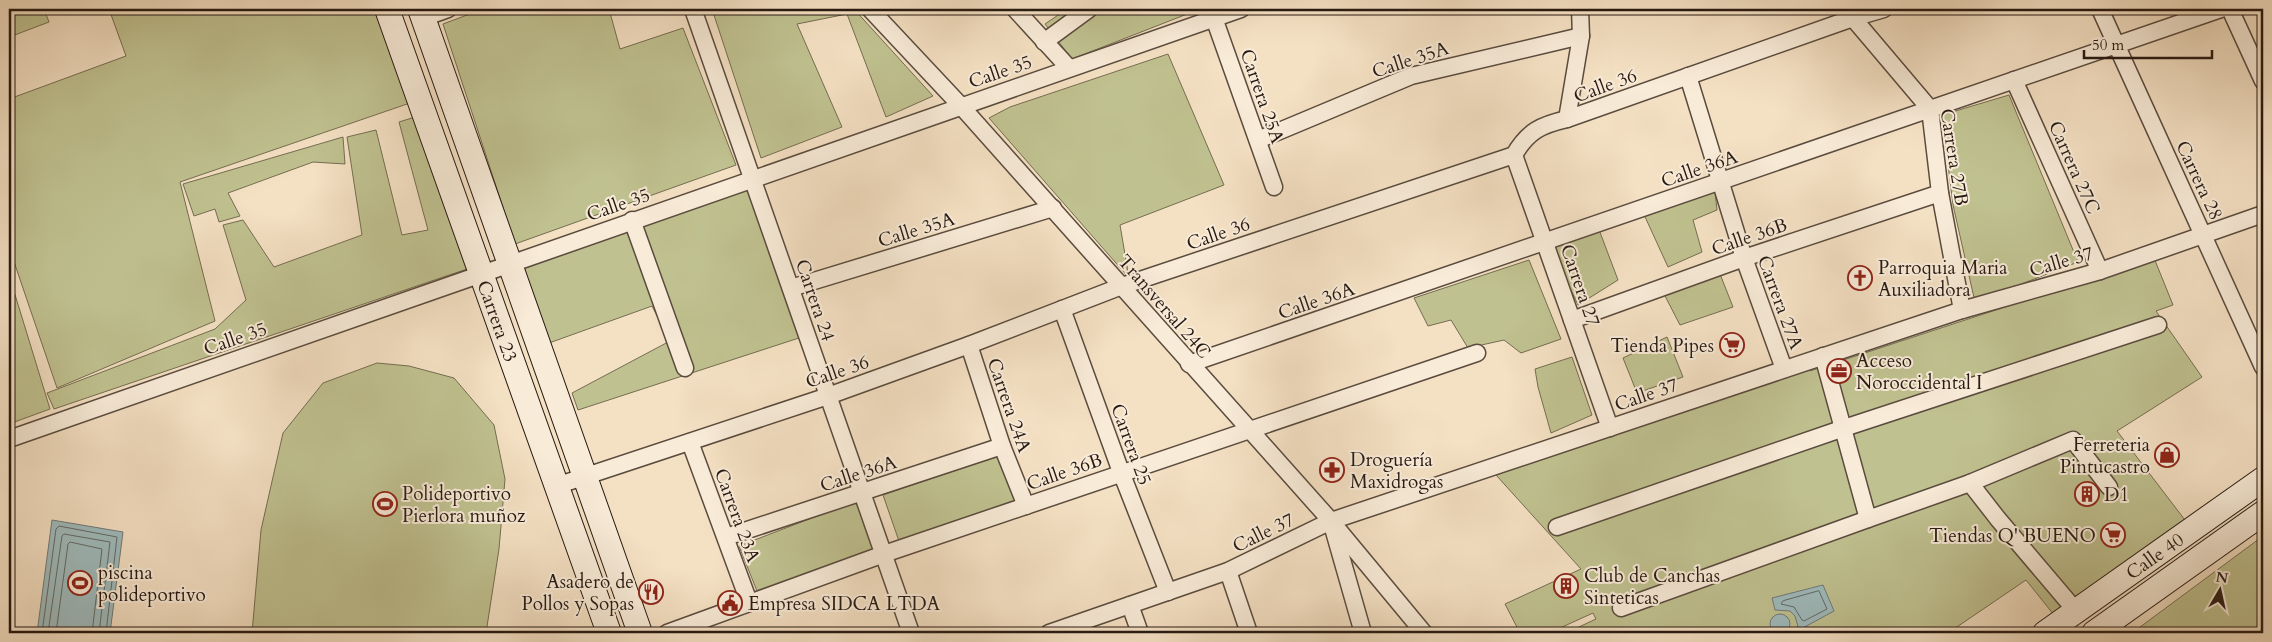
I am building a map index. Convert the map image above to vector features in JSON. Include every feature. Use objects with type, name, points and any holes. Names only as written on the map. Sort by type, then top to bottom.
[{"type":"street","name":"Carrera 23","points":[[387,9],[609,633]]},
{"type":"street","points":[[421,14],[448,9]]},
{"type":"street","name":"Carrera 24","points":[[693,9],[911,633]]},
{"type":"street","name":"Transversal 24C","points":[[870,9],[962,106],[1189,364],[1331,521],[1424,633]]},
{"type":"street","points":[[1015,9],[1069,68]]},
{"type":"street","points":[[1044,42],[1089,9]]},
{"type":"street","name":"Calle 35","points":[[9,439],[480,272],[1241,9]]},
{"type":"street","points":[[1567,119],[1580,36],[1580,9]]},
{"type":"street","name":"Calle 36","points":[[556,486],[828,396],[969,345],[1122,286],[1514,155],[1528,135],[1544,124],[1567,119],[1688,76],[1849,13],[1884,9]]},
{"type":"street","name":"Carrera 28","points":[[2100,9],[2263,367]]},
{"type":"street","name":"Calle 36A","points":[[1189,364],[2221,9]]},
{"type":"street","points":[[2230,9],[2263,81]]},
{"type":"street","name":"Carrera 27B","points":[[1849,13],[1930,109],[1940,193],[1962,310]]},
{"type":"street","name":"Carrera 23","points":[[421,14],[640,633]]},
{"type":"street","name":"Carrera 25A","points":[[1214,18],[1274,186]]},
{"type":"street","name":"Calle 35A","points":[[1258,140],[1411,76],[1580,36]]},
{"type":"street","name":"Carrera 27A","points":[[1688,76],[1744,258],[1784,369]]},
{"type":"street","name":"Carrera 27C","points":[[2014,80],[2100,271]]},
{"type":"street","name":"Carrera 27","points":[[1514,155],[1610,428]]},
{"type":"street","name":"Calle 36B","points":[[1572,320],[1744,258],[1940,193]]},
{"type":"street","name":"Calle 35A","points":[[791,288],[1053,208]]},
{"type":"street","name":"Calle 37","points":[[1049,633],[1228,571],[1331,521],[1962,310],[2100,271],[2263,214]]},
{"type":"street","points":[[632,220],[685,368]]},
{"type":"street","name":"Carrera 25","points":[[1062,309],[1121,472],[1168,592]]},
{"type":"street","points":[[1557,527],[1844,428],[2158,325]]},
{"type":"street","name":"Carrera 24A","points":[[969,345],[1002,446],[1026,506]]},
{"type":"street","name":"Calle 36B","points":[[667,633],[884,554],[1121,472],[1477,353]]},
{"type":"street","points":[[1823,356],[1868,520]]},
{"type":"street","points":[[1621,608],[1970,483],[2073,440],[2109,487]]},
{"type":"street","name":"Carrera 23A","points":[[690,442],[749,602]]},
{"type":"street","name":"Calle 36A","points":[[726,537],[1002,446]]},
{"type":"street","name":"Calle 40","points":[[2045,633],[2263,479]]},
{"type":"street","points":[[1970,483],[2076,611]]},
{"type":"street","name":"Calle 40","points":[[2094,633],[2263,512]]},
{"type":"street","points":[[1331,521],[1363,633]]},
{"type":"street","points":[[1228,571],[1249,633]]},
{"type":"street","points":[[1130,605],[1140,633]]},
{"type":"green space","points":[[9,9],[44,9],[49,22],[12,36],[9,27]]},
{"type":"green space","points":[[109,9],[376,9],[410,103],[180,182],[215,321],[57,388],[9,247],[9,99],[126,56]]},
{"type":"green space","points":[[483,9],[609,9],[620,49],[683,28],[736,165],[515,244],[443,24]]},
{"type":"green space","points":[[712,9],[854,9],[933,96],[886,117],[847,14],[797,24],[842,127],[761,158]]},
{"type":"green space","points":[[1067,9],[1200,9],[1072,59],[1045,24]]},
{"type":"green space","points":[[1168,54],[1224,185],[1120,225],[1129,278],[989,118],[1010,107]]},
{"type":"green space","points":[[2009,95],[2078,262],[1975,302],[1953,205],[1942,115]]},
{"type":"green space","points":[[415,117],[467,269],[54,409],[47,393],[215,329],[246,300],[223,225],[243,220],[274,267],[362,235],[347,137],[376,130],[402,235],[428,230],[399,122]]},
{"type":"green space","points":[[343,137],[345,164],[313,162],[228,193],[240,216],[219,222],[215,209],[194,216],[183,184]]},
{"type":"green space","points":[[1714,183],[1717,210],[1693,220],[1702,252],[1668,267],[1641,208]]},
{"type":"green space","points":[[749,189],[802,337],[578,410],[572,393],[670,341],[652,306],[549,343],[522,269]]},
{"type":"green space","points":[[1598,227],[1618,280],[1578,305],[1550,246]]},
{"type":"green space","points":[[2154,258],[2173,305],[2156,311],[2202,377],[2117,431],[2188,524],[2054,615],[2026,580],[1948,633],[1566,633],[1596,619],[1593,613],[1549,633],[1520,633],[1505,604],[1581,569],[1496,475],[1808,369],[1810,371]]},
{"type":"green space","points":[[1529,260],[1561,339],[1521,353],[1504,340],[1468,348],[1451,320],[1428,326],[1414,298]]},
{"type":"green space","points":[[1718,269],[1733,307],[1680,325],[1664,294]]},
{"type":"green space","points":[[9,275],[50,409],[9,424],[9,381],[13,379],[9,368]]},
{"type":"green space","points":[[1667,337],[1683,377],[1637,393],[1623,358]]},
{"type":"green space","points":[[1572,357],[1592,415],[1551,433],[1535,369]]},
{"type":"green space","name":"Polideportivo Pierlora muñoz","points":[[377,363],[409,366],[454,378],[494,425],[505,479],[499,549],[486,633],[252,633],[261,530],[283,433],[323,383]]},
{"type":"green space","points":[[1004,454],[1021,503],[900,544],[883,495]]},
{"type":"green space","points":[[856,501],[876,551],[759,596],[739,546]]},
{"type":"green space","points":[[2263,536],[2263,633],[2132,633]]},
{"type":"water","name":"piscina polideportivo","points":[[52,520],[123,532],[110,633],[37,633]]},
{"type":"water","points":[[1823,585],[1834,611],[1799,630],[1795,616],[1790,611],[1775,610],[1772,598]]},
{"type":"water","points":[[1780,614],[1787,617],[1790,624],[1787,631],[1780,634],[1773,631],[1770,624],[1773,617]]},
{"type":"place","name":"Parroquia Maria Auxiliadora","points":[[1860,278]]},
{"type":"place","name":"Tienda Pipes","points":[[1732,345]]},
{"type":"place","name":"Acceso Noroccidental I","points":[[1839,371]]},
{"type":"place","name":"Ferreteria Pintucastro","points":[[2167,455]]},
{"type":"place","name":"Droguería Maxidrogas","points":[[1332,470]]},
{"type":"place","name":"D1","points":[[2087,494]]},
{"type":"place","name":"Polideportivo Pierlora muñoz","points":[[385,504]]},
{"type":"place","name":"Tiendas Q' BUENO","points":[[2113,535]]},
{"type":"place","name":"piscina polideportivo","points":[[80,583]]},
{"type":"place","name":"Club de Canchas Sinteticas","points":[[1566,586]]},
{"type":"place","name":"Asadero de Pollos y Sopas","points":[[651,592]]},
{"type":"place","name":"Empresa SIDCA LTDA","points":[[730,603]]}]
